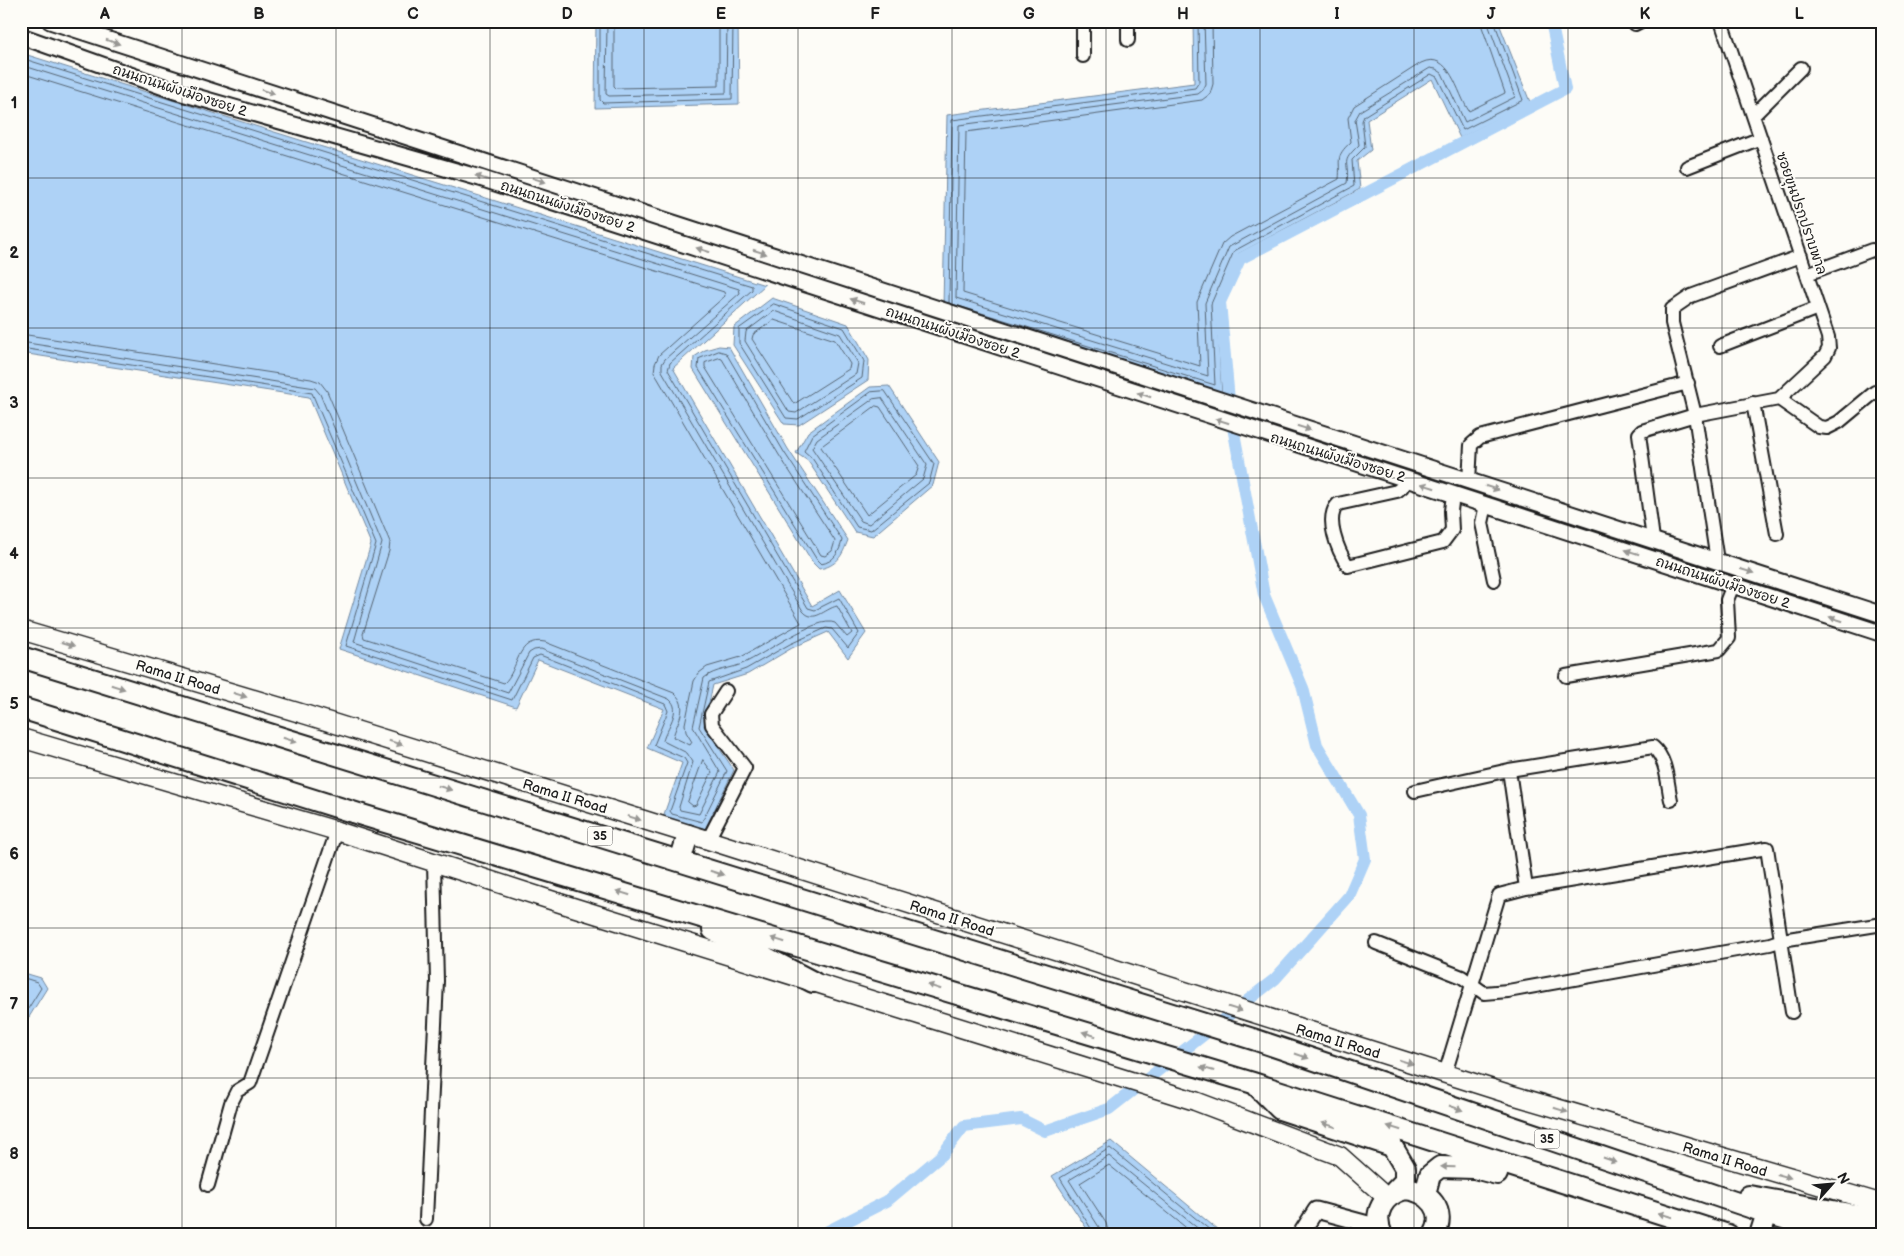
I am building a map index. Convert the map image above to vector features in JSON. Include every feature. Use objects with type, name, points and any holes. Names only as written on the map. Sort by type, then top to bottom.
[{"type":"highway","name":"Rama II Road","points":[[21,657],[1256,1040],[1680,1184],[1840,1235]]},
{"type":"highway","points":[[21,708],[362,815],[1253,1083],[1728,1235]]},
{"type":"highway","points":[[680,861],[688,835]]},
{"type":"highway","points":[[665,906],[813,982]]},
{"type":"highway","points":[[1253,1083],[1280,1109],[1392,1146],[1405,1168],[1405,1181],[1380,1206],[1378,1217],[1380,1231]]},
{"type":"highway","points":[[1425,1194],[1430,1176],[1440,1167],[1474,1168],[1568,1196],[1632,1204]]},
{"type":"highway","points":[[1680,1184],[1883,1220]]},
{"type":"highway","points":[[1390,1194],[1405,1188],[1425,1194],[1433,1201],[1438,1211],[1437,1234]]},
{"type":"highway","points":[[1760,1235],[1767,1213],[1870,1235]]},
{"type":"main road","name":"Rama II Road","points":[[21,630],[307,715],[708,840],[1275,1022],[1758,1169],[1883,1204]]},
{"type":"main road","points":[[21,738],[337,831],[1168,1093],[1259,1124],[1340,1156],[1390,1194]]},
{"type":"street","name":"ถนนถนนผังเมืองซอย 2","points":[[50,21],[1883,615]]},
{"type":"street","points":[[1083,56],[1084,21]]},
{"type":"street","points":[[1128,21],[1128,40]]},
{"type":"street","name":"ซอยขุนปรกปราบพาล","points":[[1721,21],[1828,337],[1829,348],[1825,356],[1779,399]]},
{"type":"street","name":"ถนนถนนผังเมืองซอย 2","points":[[21,36],[175,92],[420,160],[648,232],[1191,411],[1405,478],[1883,634]]},
{"type":"street","points":[[1754,115],[1801,68]]},
{"type":"street","points":[[1687,167],[1761,138]]},
{"type":"street","points":[[420,160],[424,143]]},
{"type":"street","points":[[1806,274],[1872,250]]},
{"type":"street","points":[[1716,561],[1694,415],[1688,383],[1672,323],[1672,309],[1691,296],[1801,256]]},
{"type":"street","points":[[1720,346],[1818,308]]},
{"type":"street","points":[[1469,481],[1471,445],[1480,437],[1688,383]]},
{"type":"street","points":[[1653,539],[1639,434],[1650,427],[1694,415],[1779,399],[1819,427],[1827,428],[1838,422],[1875,392],[1883,396]]},
{"type":"street","points":[[1753,403],[1776,534]]},
{"type":"street","points":[[1405,478],[1402,487],[1397,491],[1338,504],[1334,508],[1332,520],[1341,556],[1348,566],[1443,542],[1452,530],[1451,511],[1453,494]]},
{"type":"street","points":[[1486,505],[1482,523],[1494,580]]},
{"type":"street","points":[[1566,676],[1718,650],[1729,638],[1727,600],[1733,585]]},
{"type":"street","points":[[708,840],[745,768],[712,725],[711,714],[726,691]]},
{"type":"street","points":[[1414,791],[1509,770],[1652,747],[1659,753],[1663,761],[1671,800]]},
{"type":"street","points":[[1509,770],[1526,888]]},
{"type":"street","points":[[208,1185],[231,1104],[237,1091],[250,1083],[337,831]]},
{"type":"street","points":[[1445,1074],[1499,895],[1526,888],[1767,848],[1792,1012]]},
{"type":"street","points":[[426,1219],[438,981],[434,863]]},
{"type":"street","points":[[1376,943],[1462,977],[1471,986],[1484,993],[1508,991],[1770,944],[1782,940],[1883,924]]},
{"type":"street","points":[[1300,1235],[1316,1210],[1380,1231]]},
{"type":"water","points":[[596,21],[738,21],[739,104],[595,108]]},
{"type":"water","points":[[1193,21],[1498,21],[1530,102],[1460,138],[1432,79],[1367,120],[1371,150],[1357,161],[1360,189],[1238,254],[1216,305],[1222,393],[943,306],[947,115],[1194,83]]},
{"type":"water","points":[[21,53],[765,285],[673,368],[812,606],[840,590],[866,633],[848,658],[828,632],[792,648],[748,674],[713,685],[704,726],[734,770],[705,829],[663,817],[682,763],[647,748],[664,709],[538,660],[516,707],[339,649],[371,544],[309,397],[21,353]]},
{"type":"water","points":[[772,298],[848,324],[869,360],[868,380],[799,425],[784,424],[733,345],[734,327]]},
{"type":"water","points":[[719,346],[729,347],[788,449],[848,540],[835,563],[819,569],[813,563],[693,369],[694,357],[705,350]]},
{"type":"water","points":[[889,386],[939,462],[933,485],[873,536],[855,532],[808,461],[796,453],[808,432],[870,387]]},
{"type":"water","points":[[21,972],[41,978],[47,988],[21,1030]]},
{"type":"water","points":[[1111,1141],[1224,1235],[1091,1235],[1052,1176]]},
{"type":"waterway","points":[[820,1235],[887,1201],[942,1155],[964,1126],[1021,1119],[1045,1131],[1109,1109],[1275,979],[1349,896],[1365,859],[1359,815],[1317,745],[1303,688],[1264,595],[1230,411],[1220,302],[1240,259],[1565,89],[1551,21]]}]
